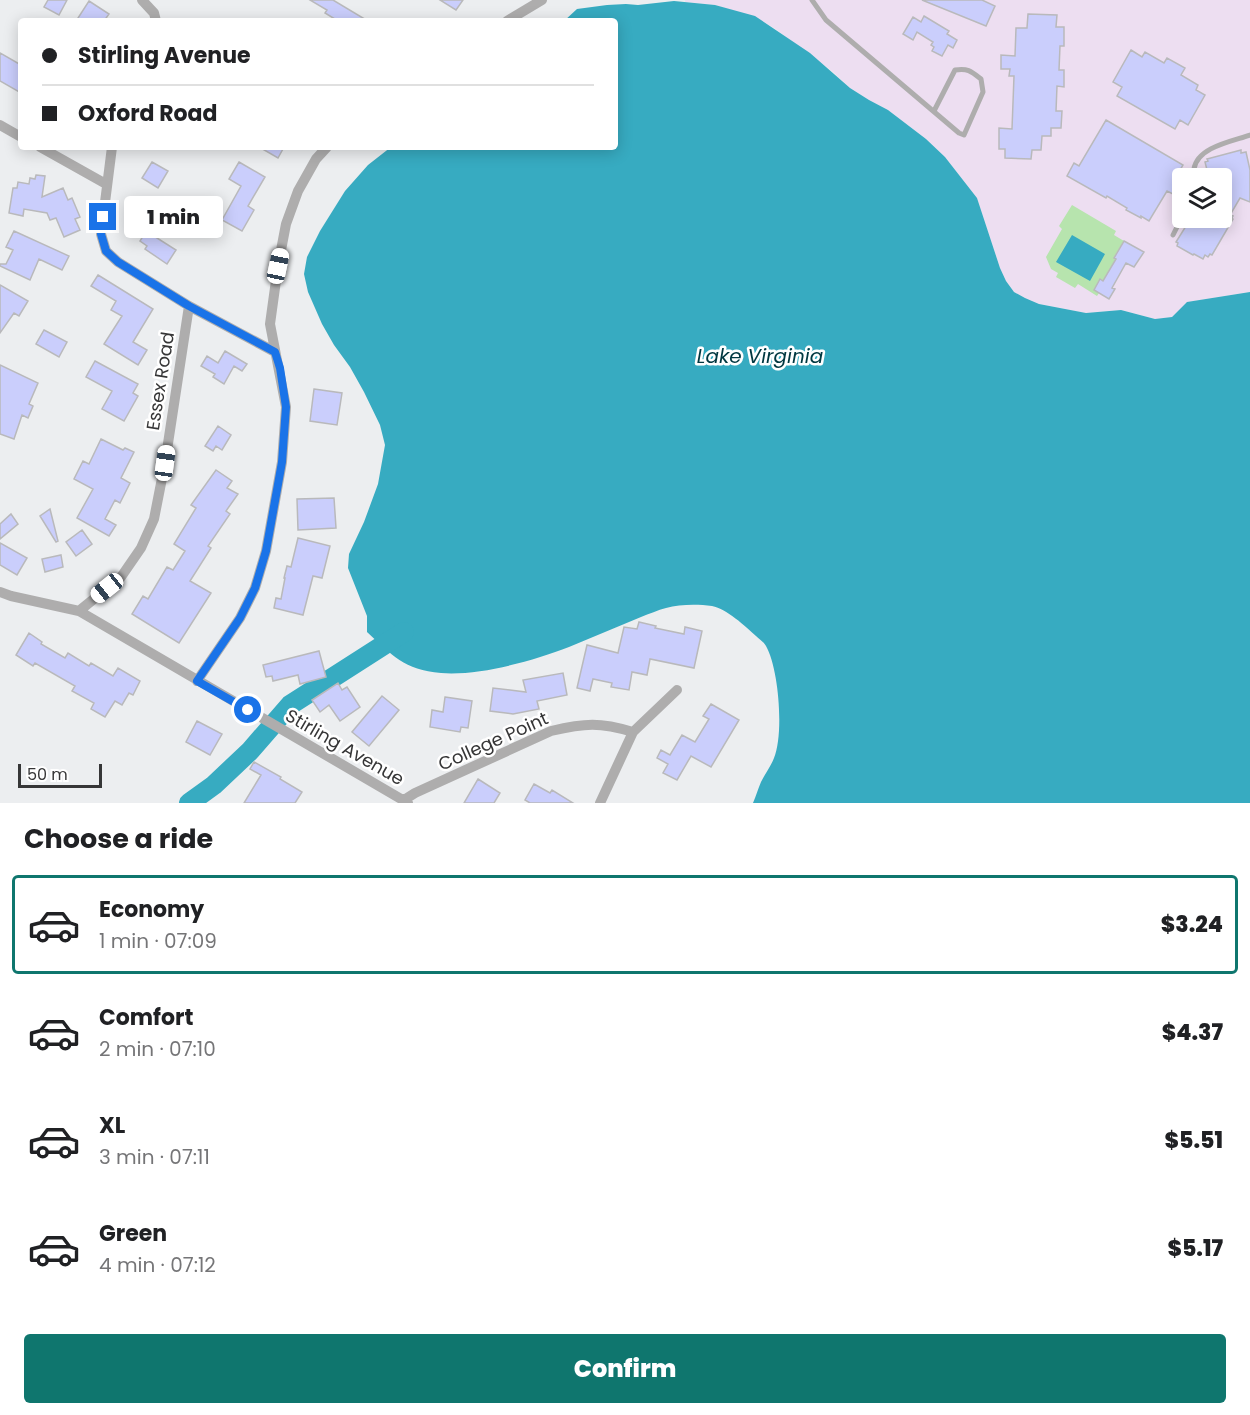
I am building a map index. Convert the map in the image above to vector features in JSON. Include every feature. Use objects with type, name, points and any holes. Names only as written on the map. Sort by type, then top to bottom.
[{"type":"street","points":[[142,0],[155,17]]},
{"type":"street","points":[[512,18],[542,0]]},
{"type":"street","points":[[0,125],[18,135]]},
{"type":"street","points":[[45,150],[106,184]]},
{"type":"street","points":[[112,150],[101,234],[106,251],[118,262],[189,306],[275,352]]},
{"type":"street","points":[[197,681],[240,618],[255,588],[266,551],[282,462],[286,407],[270,324],[278,266],[286,224],[298,191],[316,159],[324,150]]},
{"type":"street","name":"Essex Road","points":[[79,611],[121,577],[141,548],[154,519],[189,306]]},
{"type":"street","name":"Stirling Avenue","points":[[0,592],[79,611],[405,802]]},
{"type":"street","points":[[600,803],[633,732],[677,690]]},
{"type":"street","name":"College Point","points":[[405,802],[415,793],[551,731],[574,725],[596,724],[614,726],[633,732]]},
{"type":"lane","points":[[812,0],[826,20],[959,133],[964,135],[982,92],[981,79],[970,70],[955,70],[934,111]]},
{"type":"lane","points":[[1194,168],[1198,159],[1206,151],[1250,135]]},
{"type":"lane","points":[[1173,235],[1176,228]]},
{"type":"shaded area","points":[[685,0],[1250,0],[1250,292],[1188,302],[1172,317],[1155,319],[1121,310],[1086,313],[1039,304],[1025,298],[1014,292],[1006,281],[977,198],[945,157],[926,139],[888,110],[850,88],[832,71],[774,28],[755,17],[715,5],[685,2]]},
{"type":"green space","points":[[1072,205],[1116,231],[1114,235],[1124,241],[1103,281],[1094,290],[1099,293],[1097,296],[1078,284],[1075,288],[1056,277],[1058,273],[1051,269],[1046,257],[1062,229],[1059,226]]},
{"type":"water","name":"Lake Virginia","points":[[674,1],[715,5],[755,16],[810,53],[850,88],[888,110],[926,139],[945,157],[977,198],[1006,281],[1014,292],[1025,298],[1039,304],[1086,313],[1121,310],[1155,319],[1172,317],[1187,302],[1250,292],[1250,803],[753,803],[761,782],[773,761],[777,747],[779,702],[777,685],[770,656],[764,643],[736,618],[718,608],[695,605],[666,608],[539,657],[472,672],[441,673],[417,669],[400,660],[367,632],[367,616],[348,568],[349,554],[378,484],[385,445],[380,425],[364,392],[322,324],[308,292],[304,274],[307,257],[345,191],[368,165],[387,150],[618,150],[618,18],[567,18],[577,9],[607,5],[638,5]]},
{"type":"water","points":[[1072,235],[1105,254],[1090,281],[1056,262]]},
{"type":"building","points":[[48,0],[67,0],[59,15],[44,7]]},
{"type":"building","points":[[310,0],[333,0],[363,18],[333,18],[325,13],[327,10]]},
{"type":"building","points":[[440,0],[463,0],[456,10]]},
{"type":"building","points":[[922,0],[982,0],[995,6],[986,26]]},
{"type":"building","points":[[89,1],[109,14],[106,18],[78,18]]},
{"type":"building","points":[[1028,14],[1057,15],[1056,27],[1064,27],[1064,46],[1060,46],[1059,70],[1064,70],[1064,87],[1057,86],[1056,111],[1062,111],[1061,128],[1051,128],[1051,136],[1042,136],[1041,150],[1032,150],[1031,159],[1005,158],[1005,149],[999,149],[999,128],[1012,129],[1014,76],[1009,76],[1010,69],[1001,69],[1001,55],[1015,56],[1016,28],[1027,28]]},
{"type":"building","points":[[924,16],[949,31],[947,34],[957,40],[953,48],[948,45],[942,56],[932,51],[933,42],[917,32],[913,40],[903,34],[913,17],[921,22]]},
{"type":"building","points":[[1131,50],[1142,57],[1145,52],[1164,63],[1167,58],[1185,68],[1181,75],[1198,85],[1196,90],[1205,95],[1188,125],[1180,120],[1175,129],[1117,96],[1122,87],[1113,82]]},
{"type":"building","points":[[0,53],[18,63],[18,91],[0,81]]},
{"type":"building","points":[[1106,120],[1183,165],[1181,168],[1172,168],[1172,194],[1167,191],[1149,221],[1067,176],[1074,163],[1079,166]]},
{"type":"building","points":[[264,150],[282,150],[278,158]]},
{"type":"building","points":[[1241,150],[1241,153],[1246,152],[1250,170],[1250,202],[1240,198],[1232,212],[1232,168],[1206,168],[1205,162],[1208,161],[1207,159]]},
{"type":"building","points":[[152,162],[168,171],[158,188],[142,178]]},
{"type":"building","points":[[239,162],[265,177],[248,206],[254,210],[242,231],[222,220],[241,186],[229,179]]},
{"type":"building","points":[[36,175],[45,176],[42,197],[63,188],[68,200],[72,198],[80,217],[75,219],[80,230],[64,237],[56,218],[50,220],[47,213],[24,209],[23,216],[9,213],[13,188],[17,188],[18,182],[29,184],[30,178],[35,179]]},
{"type":"building","points":[[1185,228],[1228,228],[1212,255],[1208,257],[1205,255],[1203,259],[1177,246],[1176,242]]},
{"type":"building","points":[[14,231],[69,256],[62,270],[39,259],[30,280],[0,266],[0,264],[6,264],[13,250],[6,247]]},
{"type":"building","points":[[146,231],[176,250],[167,264],[145,249],[147,246],[140,241]]},
{"type":"building","points":[[1124,241],[1144,252],[1134,267],[1126,263],[1112,288],[1115,289],[1109,299],[1094,290],[1100,279],[1103,281]]},
{"type":"building","points":[[98,275],[153,309],[133,342],[147,350],[138,365],[104,344],[122,316],[111,310],[116,301],[91,286]]},
{"type":"building","points":[[0,285],[28,301],[19,316],[14,313],[0,333]]},
{"type":"building","points":[[44,330],[67,342],[59,357],[36,344]]},
{"type":"building","points":[[225,351],[247,364],[242,371],[234,366],[224,384],[213,377],[215,374],[201,366],[207,356],[218,363]]},
{"type":"building","points":[[95,361],[138,384],[133,393],[138,396],[124,421],[102,409],[112,391],[86,377]]},
{"type":"building","points":[[0,365],[38,383],[29,404],[33,406],[28,418],[22,415],[14,439],[0,434]]},
{"type":"building","points":[[314,389],[342,393],[337,425],[310,421]]},
{"type":"building","points":[[218,426],[231,435],[222,450],[216,446],[213,451],[205,446]]},
{"type":"building","points":[[101,439],[123,450],[125,448],[134,452],[121,478],[130,483],[120,503],[115,500],[105,519],[116,525],[109,536],[77,518],[93,489],[74,479],[83,461],[89,464]]},
{"type":"building","points":[[216,470],[232,481],[227,488],[238,494],[226,511],[230,514],[208,546],[211,548],[190,581],[211,593],[179,643],[132,614],[143,596],[148,599],[167,567],[173,570],[185,551],[174,544],[196,508],[191,505]]},
{"type":"building","points":[[334,498],[336,528],[298,530],[297,499]]},
{"type":"building","points":[[50,509],[58,541],[56,542],[40,516]]},
{"type":"building","points":[[11,514],[18,524],[0,539],[0,524]]},
{"type":"building","points":[[82,530],[92,544],[76,556],[66,542]]},
{"type":"building","points":[[298,538],[330,546],[322,578],[313,576],[303,615],[274,608],[276,598],[281,599],[287,566],[291,567]]},
{"type":"building","points":[[0,543],[27,558],[17,575],[0,565]]},
{"type":"building","points":[[61,555],[63,567],[45,572],[42,559]]},
{"type":"building","points":[[639,622],[684,634],[685,627],[702,631],[694,668],[650,659],[647,675],[632,672],[629,690],[611,687],[612,683],[593,679],[590,691],[577,688],[587,645],[618,653],[624,627],[637,629]]},
{"type":"building","points":[[29,633],[42,642],[41,644],[65,658],[68,653],[89,666],[91,663],[113,676],[118,668],[140,681],[133,695],[129,693],[122,705],[115,701],[105,717],[91,709],[94,703],[72,691],[75,686],[35,663],[33,666],[16,655]]},
{"type":"building","points":[[319,651],[326,677],[300,684],[298,675],[273,681],[272,676],[266,677],[263,665]]},
{"type":"building","points":[[563,673],[567,695],[537,701],[539,709],[513,714],[490,711],[493,688],[526,692],[523,680]]},
{"type":"building","points":[[338,683],[342,690],[347,687],[360,707],[340,721],[329,705],[320,712],[312,700]]},
{"type":"building","points":[[382,696],[399,710],[369,746],[352,732]]},
{"type":"building","points":[[445,697],[472,701],[468,728],[461,727],[460,732],[430,727],[432,710],[443,712]]},
{"type":"building","points":[[711,704],[739,720],[711,767],[691,756],[677,780],[663,773],[668,764],[657,758],[661,750],[670,755],[682,735],[695,742],[709,719],[703,716]]},
{"type":"building","points":[[197,721],[222,734],[210,755],[186,742]]},
{"type":"building","points":[[254,762],[302,792],[295,803],[244,803],[261,775],[250,769]]},
{"type":"building","points":[[478,779],[500,793],[494,803],[464,803]]},
{"type":"building","points":[[534,784],[550,793],[552,790],[573,803],[530,803],[525,800]]},
{"type":"waterway","points":[[189,803],[214,785],[250,751],[290,705],[404,632]]},
{"type":"route","points":[[103,217],[101,234],[106,251],[118,262],[189,306],[275,352],[280,368],[286,407],[282,462],[266,551],[255,588],[240,618],[197,681],[248,710]]}]
